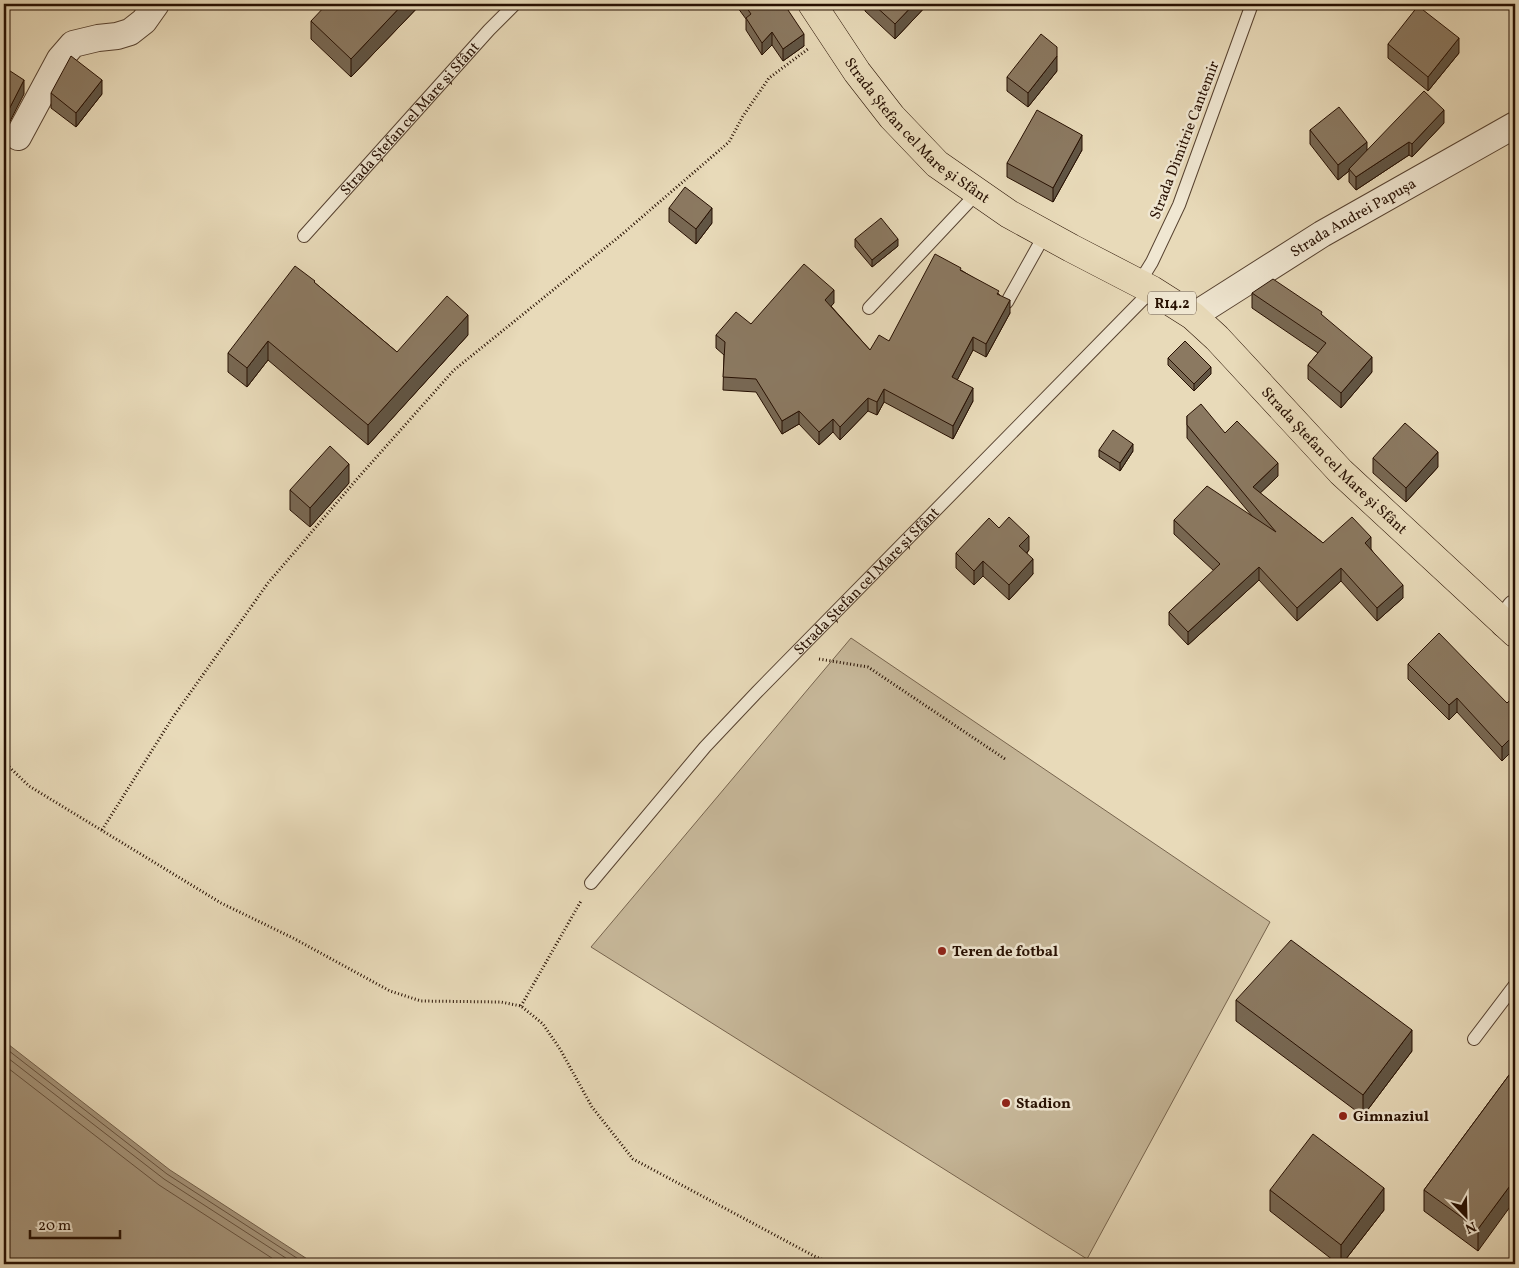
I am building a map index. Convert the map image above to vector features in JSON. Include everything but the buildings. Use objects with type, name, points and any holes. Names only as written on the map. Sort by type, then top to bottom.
[{"type":"main road","name":"Strada Ștefan cel Mare și Sfânt","points":[[812,4],[857,72],[892,117],[937,164],[1009,214],[1146,287],[1193,316],[1218,338],[1341,472],[1512,622]]},
{"type":"street","points":[[18,137],[60,59],[73,44],[130,32],[144,21],[156,4]]},
{"type":"street","name":"Strada Andrei Papușa","points":[[1193,316],[1322,234],[1515,125]]},
{"type":"lane","name":"Strada Ștefan cel Mare și Sfânt","points":[[304,236],[489,30],[516,4]]},
{"type":"lane","name":"Strada Dimitrie Cantemir","points":[[1146,287],[1152,262],[1179,206],[1252,4]]},
{"type":"lane","points":[[869,308],[978,192]]},
{"type":"lane","points":[[1007,302],[1046,234]]},
{"type":"lane","name":"Strada Ștefan cel Mare și Sfânt","points":[[591,883],[705,748],[1146,287]]},
{"type":"lane","points":[[1474,1039],[1515,985]]},
{"type":"path","points":[[102,830],[172,717],[268,583],[454,370],[620,236],[729,142],[743,116],[769,78],[831,33]]},
{"type":"path","points":[[794,654],[868,667],[1004,759]]},
{"type":"path","points":[[4,762],[29,786],[221,903],[293,938],[390,991],[422,1001],[501,1002],[521,1006],[543,1024],[560,1048],[592,1108],[633,1159],[814,1256],[833,1264]]},
{"type":"path","points":[[521,1006],[591,883]]},
{"type":"shaded area","name":"Stadion","points":[[851,638],[1270,922],[1087,1259],[591,947]]},
{"type":"water","points":[[4,1041],[170,1170],[315,1264],[4,1264]]},
{"type":"place","name":"Teren de fotbal","points":[[942,951]]},
{"type":"place","name":"Stadion","points":[[1006,1103]]},
{"type":"place","name":"Gimnaziul","points":[[1343,1116]]}]
